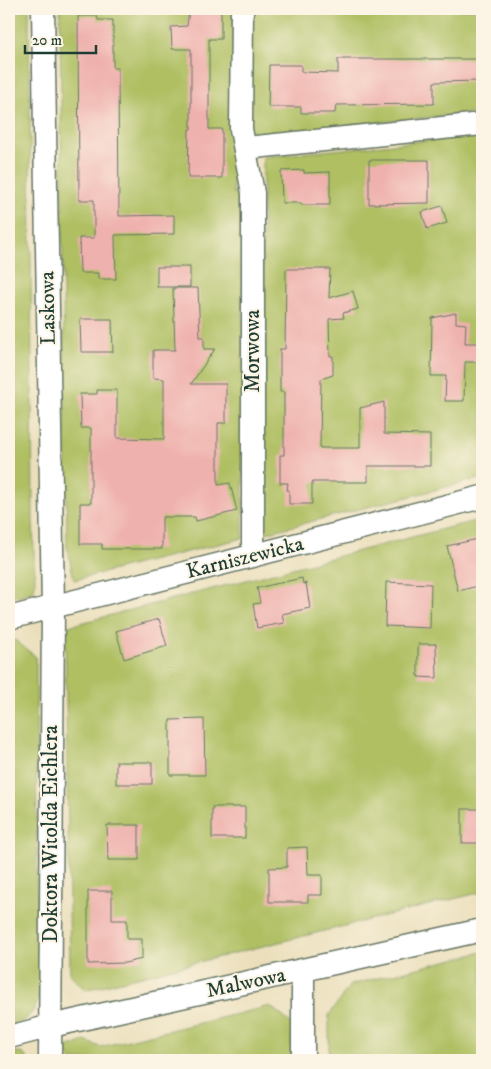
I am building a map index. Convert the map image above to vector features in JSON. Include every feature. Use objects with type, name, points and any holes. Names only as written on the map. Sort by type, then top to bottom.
[{"type":"street","name":"Laskowa","points":[[43,9],[53,607]]},
{"type":"street","name":"Morwowa","points":[[242,9],[241,129],[253,194],[253,556]]},
{"type":"street","points":[[245,148],[482,124]]},
{"type":"street","name":"Karniszewicka","points":[[9,618],[482,497]]},
{"type":"street","name":"Doktora Witolda Eichlera","points":[[50,1060],[53,607]]},
{"type":"street","name":"Malwowa","points":[[9,1037],[482,930]]},
{"type":"street","points":[[303,971],[303,1060]]},
{"type":"green space","points":[[9,9],[29,9],[35,585],[33,592],[9,598]]},
{"type":"green space","points":[[60,9],[234,9],[233,193],[243,194],[243,538],[74,580],[67,547]]},
{"type":"green space","points":[[249,9],[482,9],[482,112],[254,135],[249,128]]},
{"type":"green space","points":[[482,135],[482,478],[262,534],[263,157]]},
{"type":"green space","points":[[482,519],[482,892],[85,990],[70,974],[65,627]]},
{"type":"green space","points":[[15,640],[36,657],[37,917],[45,918],[40,992],[37,1003],[34,1010],[26,1018],[16,1025],[9,1027],[9,641]]},
{"type":"green space","points":[[482,952],[482,1060],[329,1060],[329,1015],[350,985]]},
{"type":"green space","points":[[270,1006],[292,1024],[292,1060],[70,1060],[66,1048],[85,1041],[100,1047]]},
{"type":"green space","points":[[9,1051],[23,1054],[28,1060],[9,1060]]},
{"type":"building","points":[[189,9],[221,9],[221,39],[209,39],[209,129],[222,129],[222,178],[188,178],[189,129],[191,129],[191,49],[172,49],[171,27],[187,26]]},
{"type":"building","points":[[78,16],[97,16],[98,20],[113,20],[113,68],[118,68],[119,216],[174,215],[174,234],[115,235],[116,279],[98,279],[98,273],[80,273],[79,238],[94,238],[94,200],[79,200]]},
{"type":"building","points":[[338,59],[482,59],[482,81],[434,82],[434,104],[336,105],[335,113],[301,113],[301,107],[268,107],[269,65],[301,65],[301,72],[338,73]]},
{"type":"building","points":[[369,160],[429,160],[429,203],[369,204]]},
{"type":"building","points":[[304,170],[304,173],[330,172],[330,205],[282,203],[281,171]]},
{"type":"building","points":[[442,206],[447,223],[427,229],[422,212]]},
{"type":"building","points":[[157,267],[190,267],[190,287],[157,287]]},
{"type":"building","points":[[286,269],[330,269],[329,298],[353,291],[358,309],[343,313],[344,318],[329,319],[330,356],[333,356],[333,375],[321,379],[320,448],[360,448],[360,408],[384,402],[384,434],[430,435],[430,466],[368,466],[368,482],[312,482],[312,504],[289,504],[288,483],[280,483],[280,455],[284,455],[284,392],[280,392],[280,349],[285,349]]},
{"type":"building","points":[[173,288],[198,288],[200,337],[204,337],[204,349],[215,349],[191,384],[226,384],[226,423],[218,423],[218,485],[230,483],[237,511],[196,521],[195,517],[162,517],[162,549],[102,549],[102,544],[80,544],[80,503],[91,503],[91,428],[81,428],[80,394],[97,394],[97,390],[117,390],[117,438],[164,439],[164,379],[153,378],[153,350],[175,350]]},
{"type":"building","points":[[456,313],[456,323],[466,324],[465,343],[482,343],[482,362],[465,362],[464,401],[445,401],[446,376],[431,376],[432,318]]},
{"type":"building","points":[[80,319],[112,319],[113,352],[81,352]]},
{"type":"building","points":[[482,538],[482,585],[458,591],[447,546]]},
{"type":"building","points":[[302,578],[303,584],[306,583],[310,608],[282,614],[284,623],[257,628],[253,604],[260,603],[257,588]]},
{"type":"building","points":[[386,582],[431,584],[430,628],[385,626]]},
{"type":"building","points":[[159,619],[167,646],[124,659],[116,631]]},
{"type":"building","points":[[418,644],[436,644],[437,678],[418,677]]},
{"type":"building","points":[[204,719],[205,775],[170,775],[170,720]]},
{"type":"building","points":[[116,762],[152,762],[152,784],[116,784]]},
{"type":"building","points":[[212,807],[245,807],[245,838],[212,838]]},
{"type":"building","points":[[462,809],[482,809],[482,843],[462,843]]},
{"type":"building","points":[[107,825],[139,825],[139,860],[108,860]]},
{"type":"building","points":[[307,847],[308,875],[322,875],[322,895],[308,895],[308,902],[269,902],[269,868],[287,867],[287,848]]},
{"type":"building","points":[[88,891],[112,891],[112,920],[127,920],[127,939],[142,939],[142,959],[125,963],[88,964]]}]
